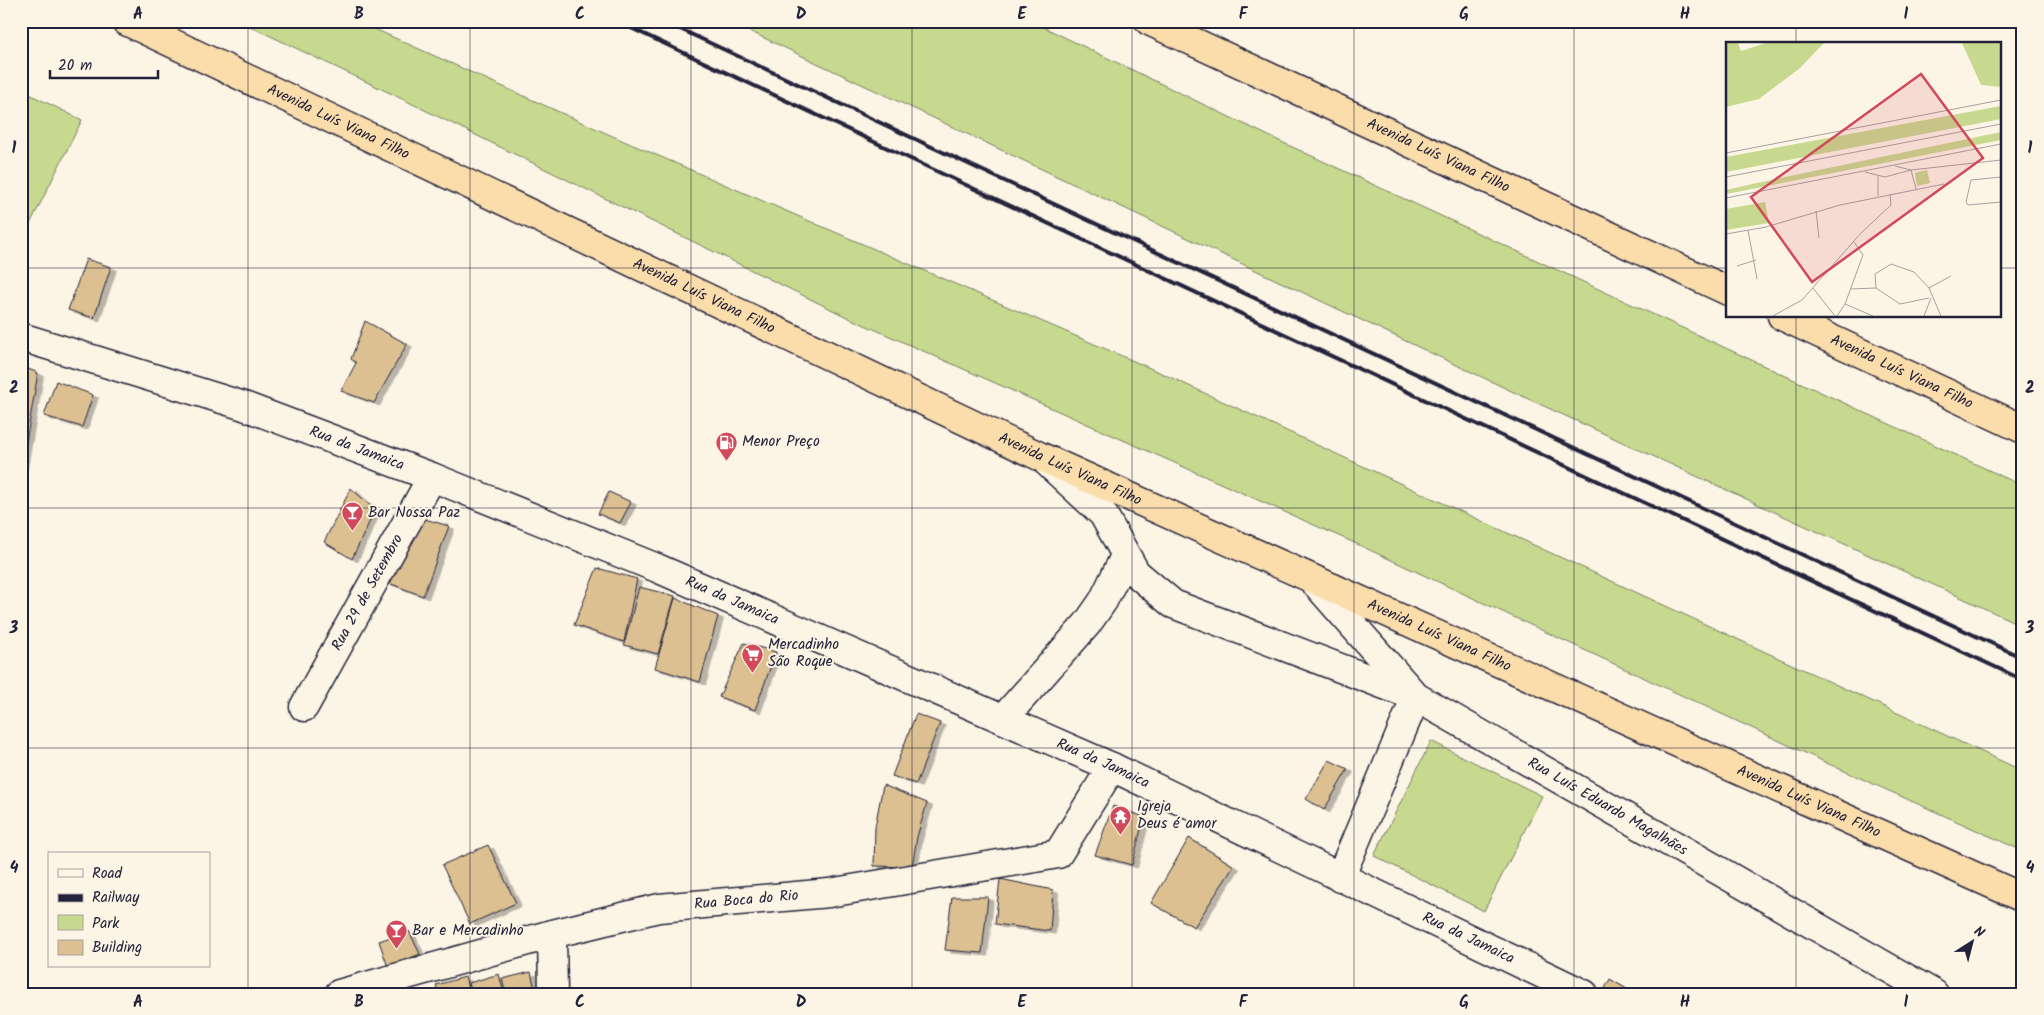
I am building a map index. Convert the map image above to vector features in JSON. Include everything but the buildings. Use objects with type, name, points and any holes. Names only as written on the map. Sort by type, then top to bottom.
[{"type":"highway","name":"Avenida Luís Viana Filho","points":[[126,21],[1039,456],[2023,898]]},
{"type":"highway","name":"Avenida Luís Viana Filho","points":[[1149,21],[1726,290]]},
{"type":"highway","name":"Avenida Luís Viana Filho","points":[[1786,318],[2023,429]]},
{"type":"street","name":"Rua da Jamaica","points":[[21,337],[244,406],[432,477],[657,568],[1112,767],[1584,994]]},
{"type":"street","points":[[1039,456],[1090,500],[1103,514],[1136,573],[1172,604],[1416,698],[1340,878]]},
{"type":"street","name":"Rua 29 de Setembro","points":[[304,707],[432,477]]},
{"type":"street","points":[[1004,719],[1087,624],[1103,601],[1125,556]]},
{"type":"street","name":"Rua Luís Eduardo Magalhães","points":[[1312,579],[1416,698],[1934,994]]},
{"type":"street","name":"Rua Boca do Rio","points":[[340,994],[552,934],[659,908],[829,893],[1058,854],[1112,767]]},
{"type":"street","points":[[552,934],[553,994]]},
{"type":"green space","points":[[239,21],[357,21],[617,138],[1159,372],[2023,771],[2023,851],[1831,765],[1359,545],[849,318]]},
{"type":"green space","points":[[728,21],[1031,21],[1273,138],[2023,486],[2023,626],[1522,396]]},
{"type":"green space","points":[[21,90],[82,120],[21,242]]},
{"type":"green space","points":[[1431,741],[1542,796],[1484,911],[1374,856]]},
{"type":"railway","points":[[616,21],[2023,680]]},
{"type":"railway","points":[[663,21],[2023,658]]},
{"type":"place","name":"Menor Preço","points":[[726,461]]},
{"type":"place","name":"Bar Nossa Paz","points":[[352,532]]},
{"type":"place","name":"Mercadinho São Roque","points":[[752,673]]},
{"type":"place","name":"Igreja Deus é amor","points":[[1121,835]]},
{"type":"place","name":"Bar e Mercadinho","points":[[396,950]]}]
